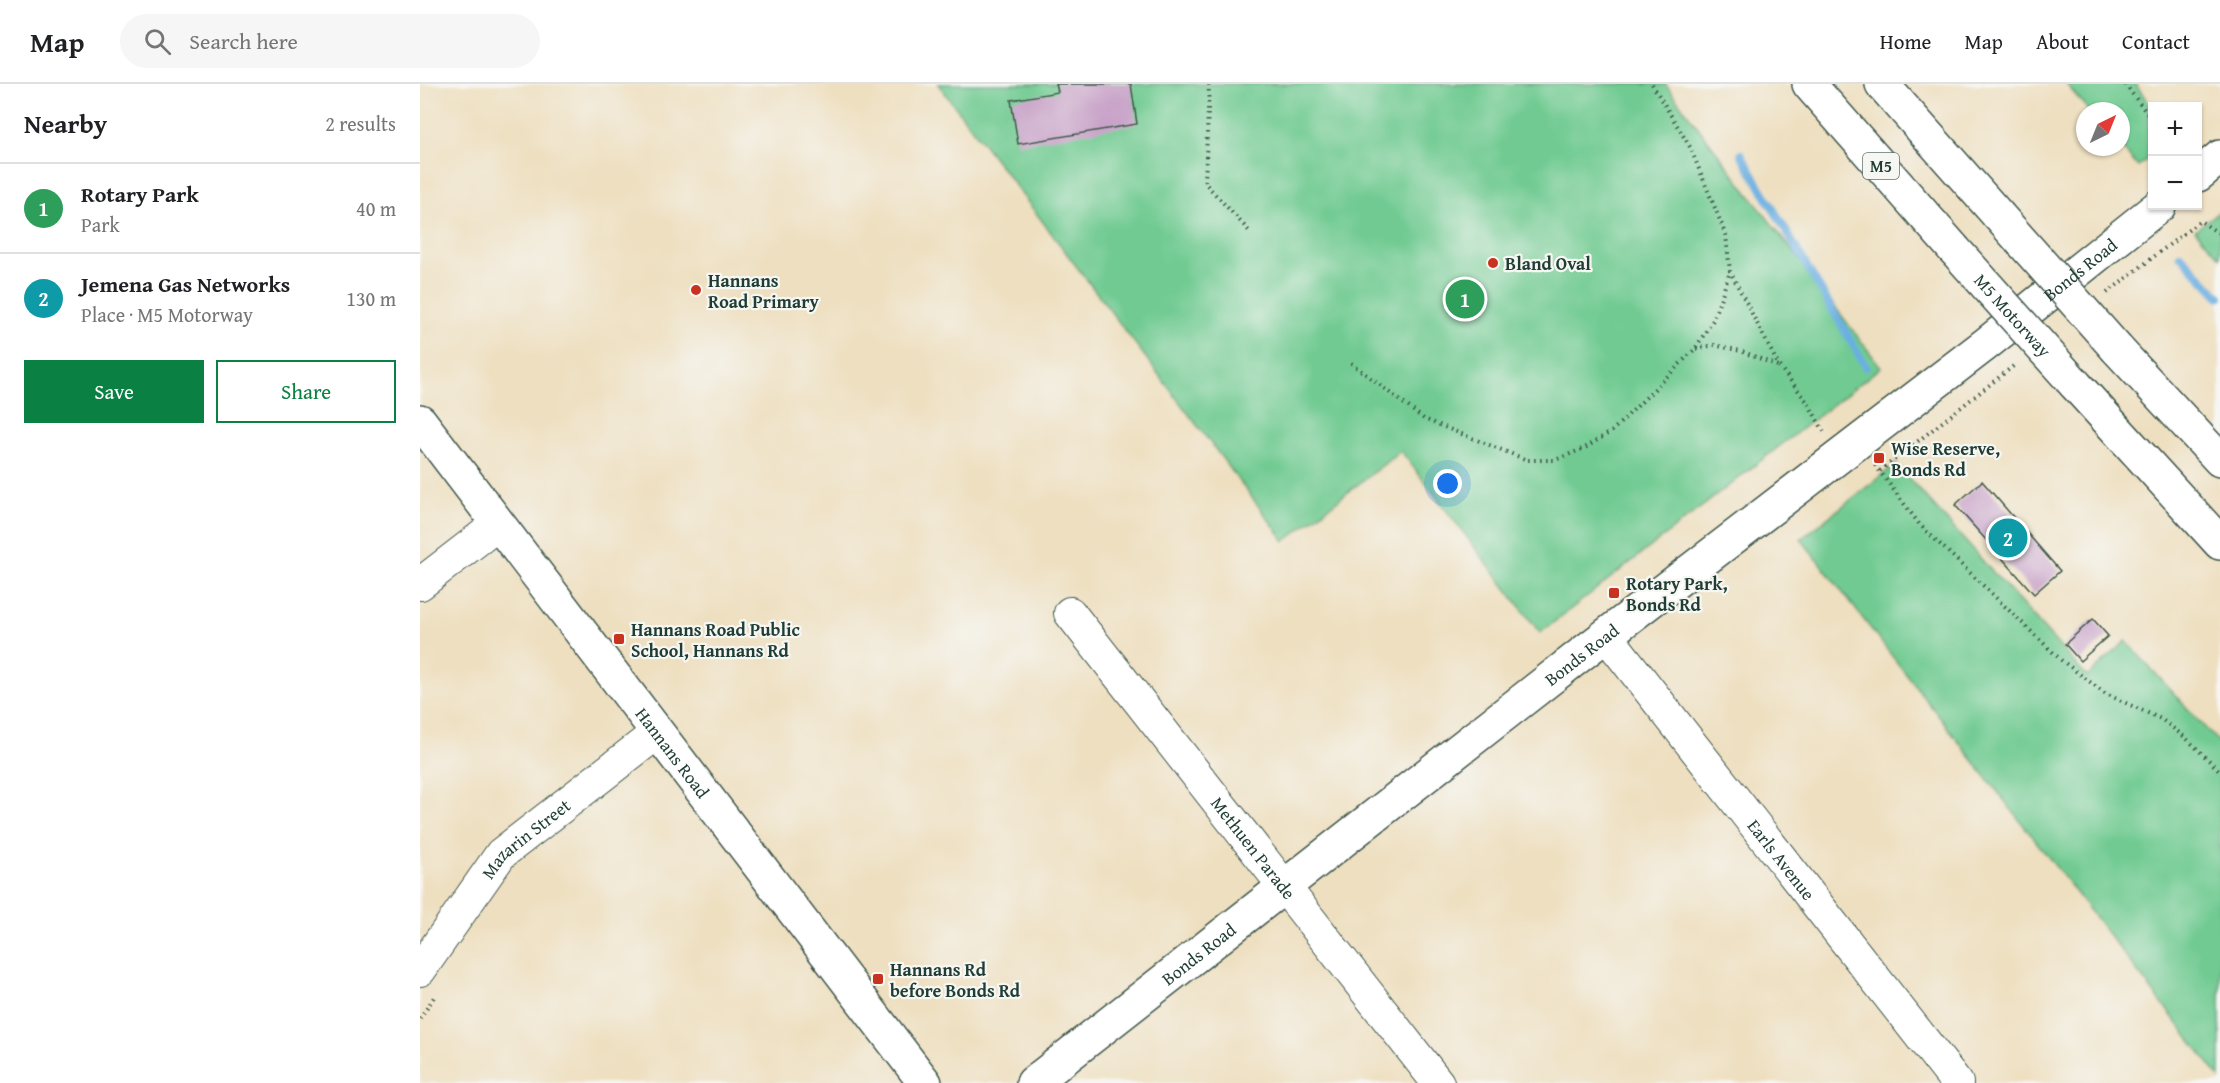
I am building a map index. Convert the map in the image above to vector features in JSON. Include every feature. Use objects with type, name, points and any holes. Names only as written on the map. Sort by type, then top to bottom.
[{"type":"main road","name":"M5 Motorway","points":[[1809,84],[1953,248],[2220,543]]},
{"type":"main road","points":[[1882,84],[2117,349],[2220,460]]},
{"type":"main road","points":[[1894,84],[1998,215]]},
{"type":"main road","points":[[2202,172],[2220,157]]},
{"type":"main road","name":"Bonds Road","points":[[1033,1083],[1606,635],[1986,344],[2154,210]]},
{"type":"main road","name":"Hannans Road","points":[[420,421],[925,1083]]},
{"type":"street","points":[[420,584],[498,524]]},
{"type":"street","name":"Methuen Parade","points":[[1070,613],[1438,1083]]},
{"type":"street","name":"Earls Avenue","points":[[1606,635],[1957,1083]]},
{"type":"street","name":"Mazarin Street","points":[[430,979],[501,854],[657,733]]},
{"type":"path","points":[[1209,84],[1205,183],[1250,232]]},
{"type":"path","points":[[1652,84],[1690,147],[1726,235],[1730,271],[1779,366],[1808,403],[1819,424]]},
{"type":"path","points":[[2125,84],[2148,115]]},
{"type":"path","points":[[2200,220],[2220,234]]},
{"type":"path","points":[[1351,363],[1424,419],[1527,460],[1555,460],[1585,448],[1612,431],[1695,349],[1713,320],[1730,271]]},
{"type":"path","points":[[1695,349],[1714,345],[1741,351],[1779,366]]},
{"type":"path","points":[[1880,471],[1920,525],[2061,660],[2106,694],[2161,720],[2186,738],[2220,771]]},
{"type":"path","points":[[420,1019],[430,979]]},
{"type":"green space","points":[[938,84],[1665,84],[1881,367],[1540,633],[1401,451],[1285,541]]},
{"type":"green space","points":[[2066,84],[2135,84],[2148,102],[2148,158],[2138,167],[2129,156],[2130,102],[2081,102]]},
{"type":"green space","points":[[2220,211],[2220,257],[2195,230]]},
{"type":"green space","points":[[1896,464],[2087,677],[2126,641],[2220,744],[2220,1078],[1801,539]]},
{"type":"building","points":[[1056,84],[1131,84],[1137,124],[1018,144],[1011,100],[1058,92]]},
{"type":"building","points":[[1982,481],[2060,571],[2034,594],[1955,505]]},
{"type":"building","points":[[2093,619],[2108,636],[2080,661],[2065,644]]},
{"type":"waterway","points":[[1741,154],[1866,367]]},
{"type":"waterway","points":[[2180,255],[2220,297]]},
{"type":"place","name":"Bland Oval","points":[[1493,263]]},
{"type":"place","name":"Hannans Road Primary","points":[[696,290]]},
{"type":"place","name":"Rotary Park","points":[[1465,299]]},
{"type":"place","name":"Wise Reserve, Bonds Rd","points":[[1879,458]]},
{"type":"place","name":"Jemena Gas Networks","points":[[2008,538]]},
{"type":"place","name":"Rotary Park, Bonds Rd","points":[[1614,593]]},
{"type":"place","name":"Hannans Road Public School, Hannans Rd","points":[[619,639]]},
{"type":"place","name":"Hannans Rd before Bonds Rd","points":[[878,979]]}]
